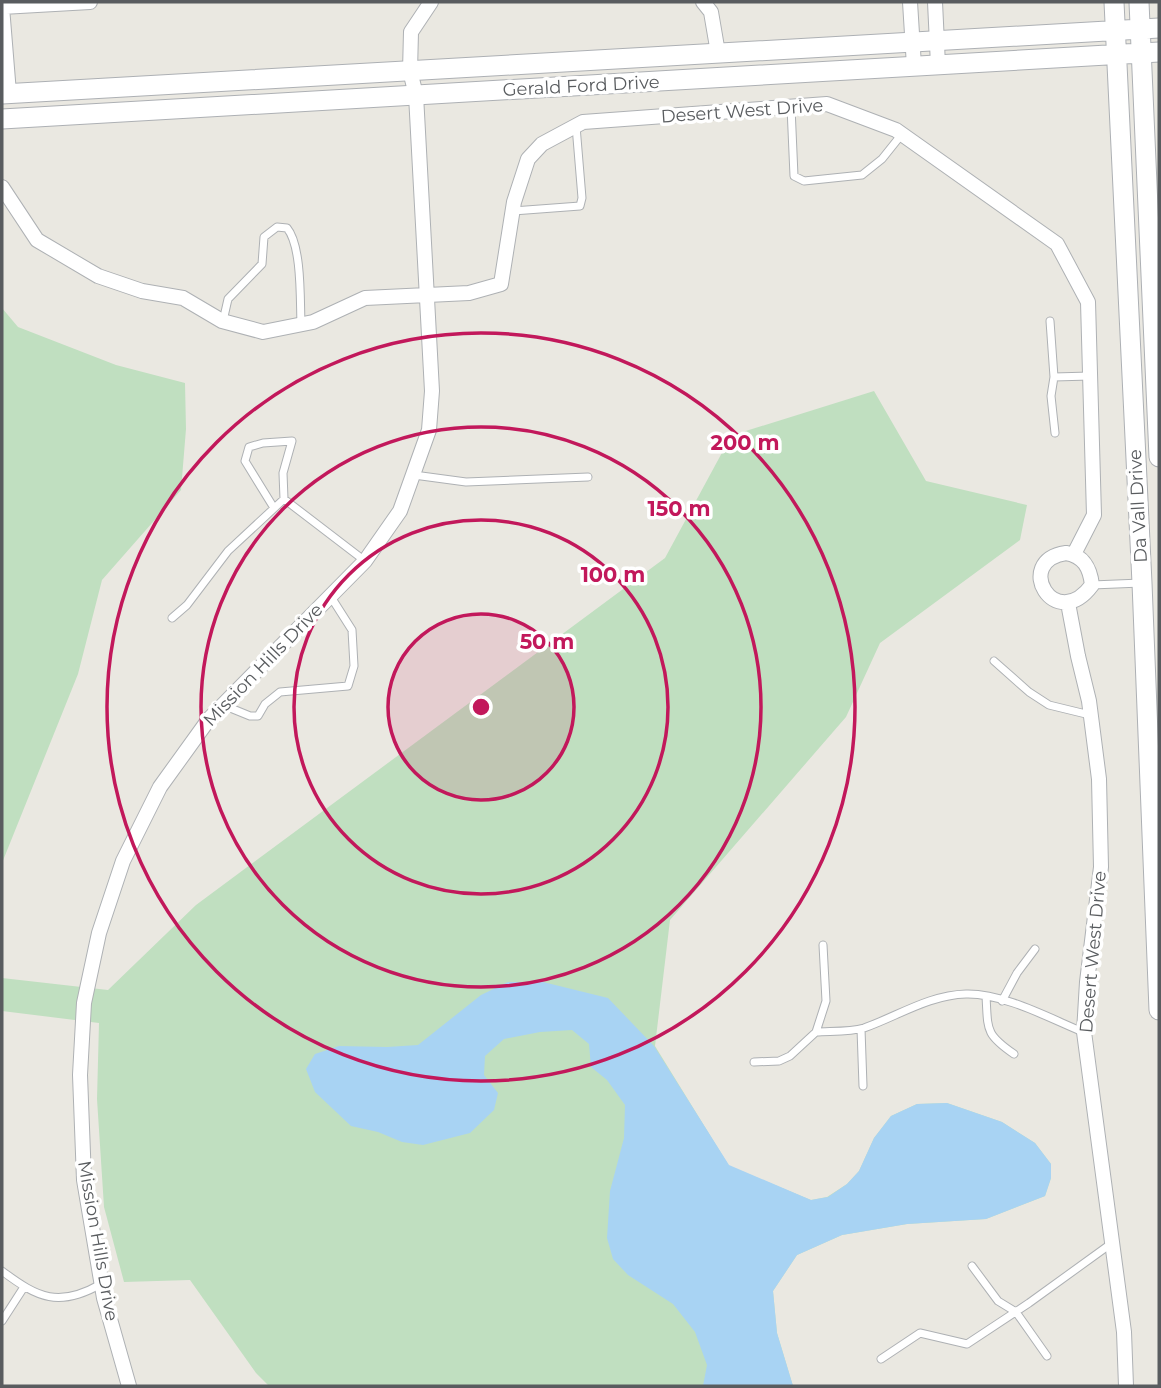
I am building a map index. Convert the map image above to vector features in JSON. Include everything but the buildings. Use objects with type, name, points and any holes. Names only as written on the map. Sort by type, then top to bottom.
[{"type":"main road","name":"Da Vall Drive","points":[[1114,2],[1159,1010]]},
{"type":"main road","name":"Da Vall Drive","points":[[1139,2],[1150,29],[1159,457]]},
{"type":"main road","name":"Gerald Ford Drive","points":[[5,94],[1150,29]]},
{"type":"main road","name":"Gerald Ford Drive","points":[[2,119],[1151,52]]},
{"type":"street","points":[[5,94],[2,6],[90,2]]},
{"type":"street","name":"Mission Hills Drive","points":[[130,1386],[102,1284],[84,1180],[80,1075],[86,991],[99,933],[123,861],[160,787],[209,719],[366,561],[400,510],[414,475],[429,430],[432,390],[416,95],[410,71],[411,32],[431,2]]},
{"type":"street","points":[[703,2],[711,12],[718,53]]},
{"type":"street","points":[[910,2],[914,66]]},
{"type":"street","points":[[934,2],[938,65]]},
{"type":"street","name":"Desert West Drive","points":[[428,294],[470,293],[501,284],[513,211],[528,159],[542,144],[583,122],[827,104],[902,134],[1058,244],[1088,302],[1094,515],[1074,554]]},
{"type":"street","points":[[2,187],[37,240],[97,276],[142,290],[183,298],[222,321],[263,331],[313,322],[365,298],[428,294]]},
{"type":"street","points":[[1057,554],[1074,554],[1091,570],[1092,585],[1076,600],[1068,603],[1052,599],[1042,587],[1041,571],[1050,558],[1057,554]]},
{"type":"street","name":"Desert West Drive","points":[[1068,603],[1091,715],[1099,779],[1101,867],[1087,982],[1084,1032],[1124,1332],[1126,1386]]},
{"type":"lane","points":[[791,107],[794,176],[804,181],[862,175],[882,159],[902,134]]},
{"type":"lane","points":[[513,211],[580,205],[582,198],[576,125]]},
{"type":"lane","points":[[222,321],[228,299],[262,264],[264,237],[277,228],[287,228],[293,235],[301,324]]},
{"type":"lane","points":[[1050,321],[1054,377],[1051,396],[1055,433]]},
{"type":"lane","points":[[1054,377],[1091,376]]},
{"type":"lane","points":[[274,508],[245,461],[250,447],[262,443],[292,441],[283,473],[284,499]]},
{"type":"lane","points":[[414,475],[466,482],[588,477]]},
{"type":"lane","points":[[284,499],[366,561]]},
{"type":"lane","points":[[173,618],[228,551],[284,499]]},
{"type":"lane","points":[[1092,585],[1142,583]]},
{"type":"lane","points":[[223,705],[250,716],[258,716],[265,704],[280,692],[348,686],[354,666],[352,630],[330,596]]},
{"type":"lane","points":[[994,661],[1029,692],[1049,705],[1091,715]]},
{"type":"lane","points":[[754,1062],[779,1060],[790,1056],[816,1032],[826,1001],[823,945]]},
{"type":"lane","points":[[1002,1001],[1035,948]]},
{"type":"lane","points":[[816,1032],[861,1029],[932,1000],[965,994],[1002,1001],[1084,1032]]},
{"type":"lane","points":[[986,996],[991,1036],[1014,1054]]},
{"type":"lane","points":[[861,1029],[863,1086]]},
{"type":"lane","points":[[881,1359],[920,1333],[967,1344],[1113,1243]]},
{"type":"lane","points":[[972,1266],[998,1301],[1016,1312],[1047,1356]]},
{"type":"lane","points":[[2,1271],[39,1294],[63,1299],[84,1294],[102,1284]]},
{"type":"lane","points":[[2,1321],[24,1287]]},
{"type":"green space","points":[[2,308],[18,327],[116,365],[185,383],[186,429],[181,490],[102,580],[78,674],[2,863]]},
{"type":"green space","points":[[874,391],[926,481],[1027,505],[1020,540],[880,643],[846,717],[670,920],[655,1046],[729,1166],[811,1200],[827,1197],[847,1184],[859,1171],[874,1138],[891,1116],[917,1104],[947,1103],[1002,1122],[1035,1143],[1051,1164],[1051,1178],[1045,1196],[986,1219],[907,1224],[842,1235],[797,1255],[773,1291],[777,1333],[793,1386],[269,1386],[256,1373],[190,1280],[124,1282],[104,1207],[97,1099],[99,1023],[2,1011],[2,978],[108,990],[196,905],[665,558],[724,449],[736,434]]},
{"type":"water","points":[[508,982],[543,982],[608,998],[654,1046],[729,1165],[811,1200],[828,1197],[847,1184],[859,1171],[874,1138],[891,1116],[917,1104],[947,1103],[1002,1122],[1035,1143],[1051,1164],[1051,1178],[1045,1196],[986,1219],[907,1224],[842,1235],[797,1255],[773,1291],[777,1333],[793,1386],[703,1386],[707,1365],[695,1332],[673,1304],[628,1275],[613,1259],[607,1238],[610,1191],[624,1138],[625,1105],[607,1080],[591,1067],[589,1044],[572,1030],[540,1032],[504,1039],[485,1056],[484,1075],[498,1093],[494,1110],[470,1133],[423,1145],[402,1142],[378,1132],[351,1126],[315,1092],[306,1069],[315,1054],[339,1046],[418,1045],[481,995]]}]
